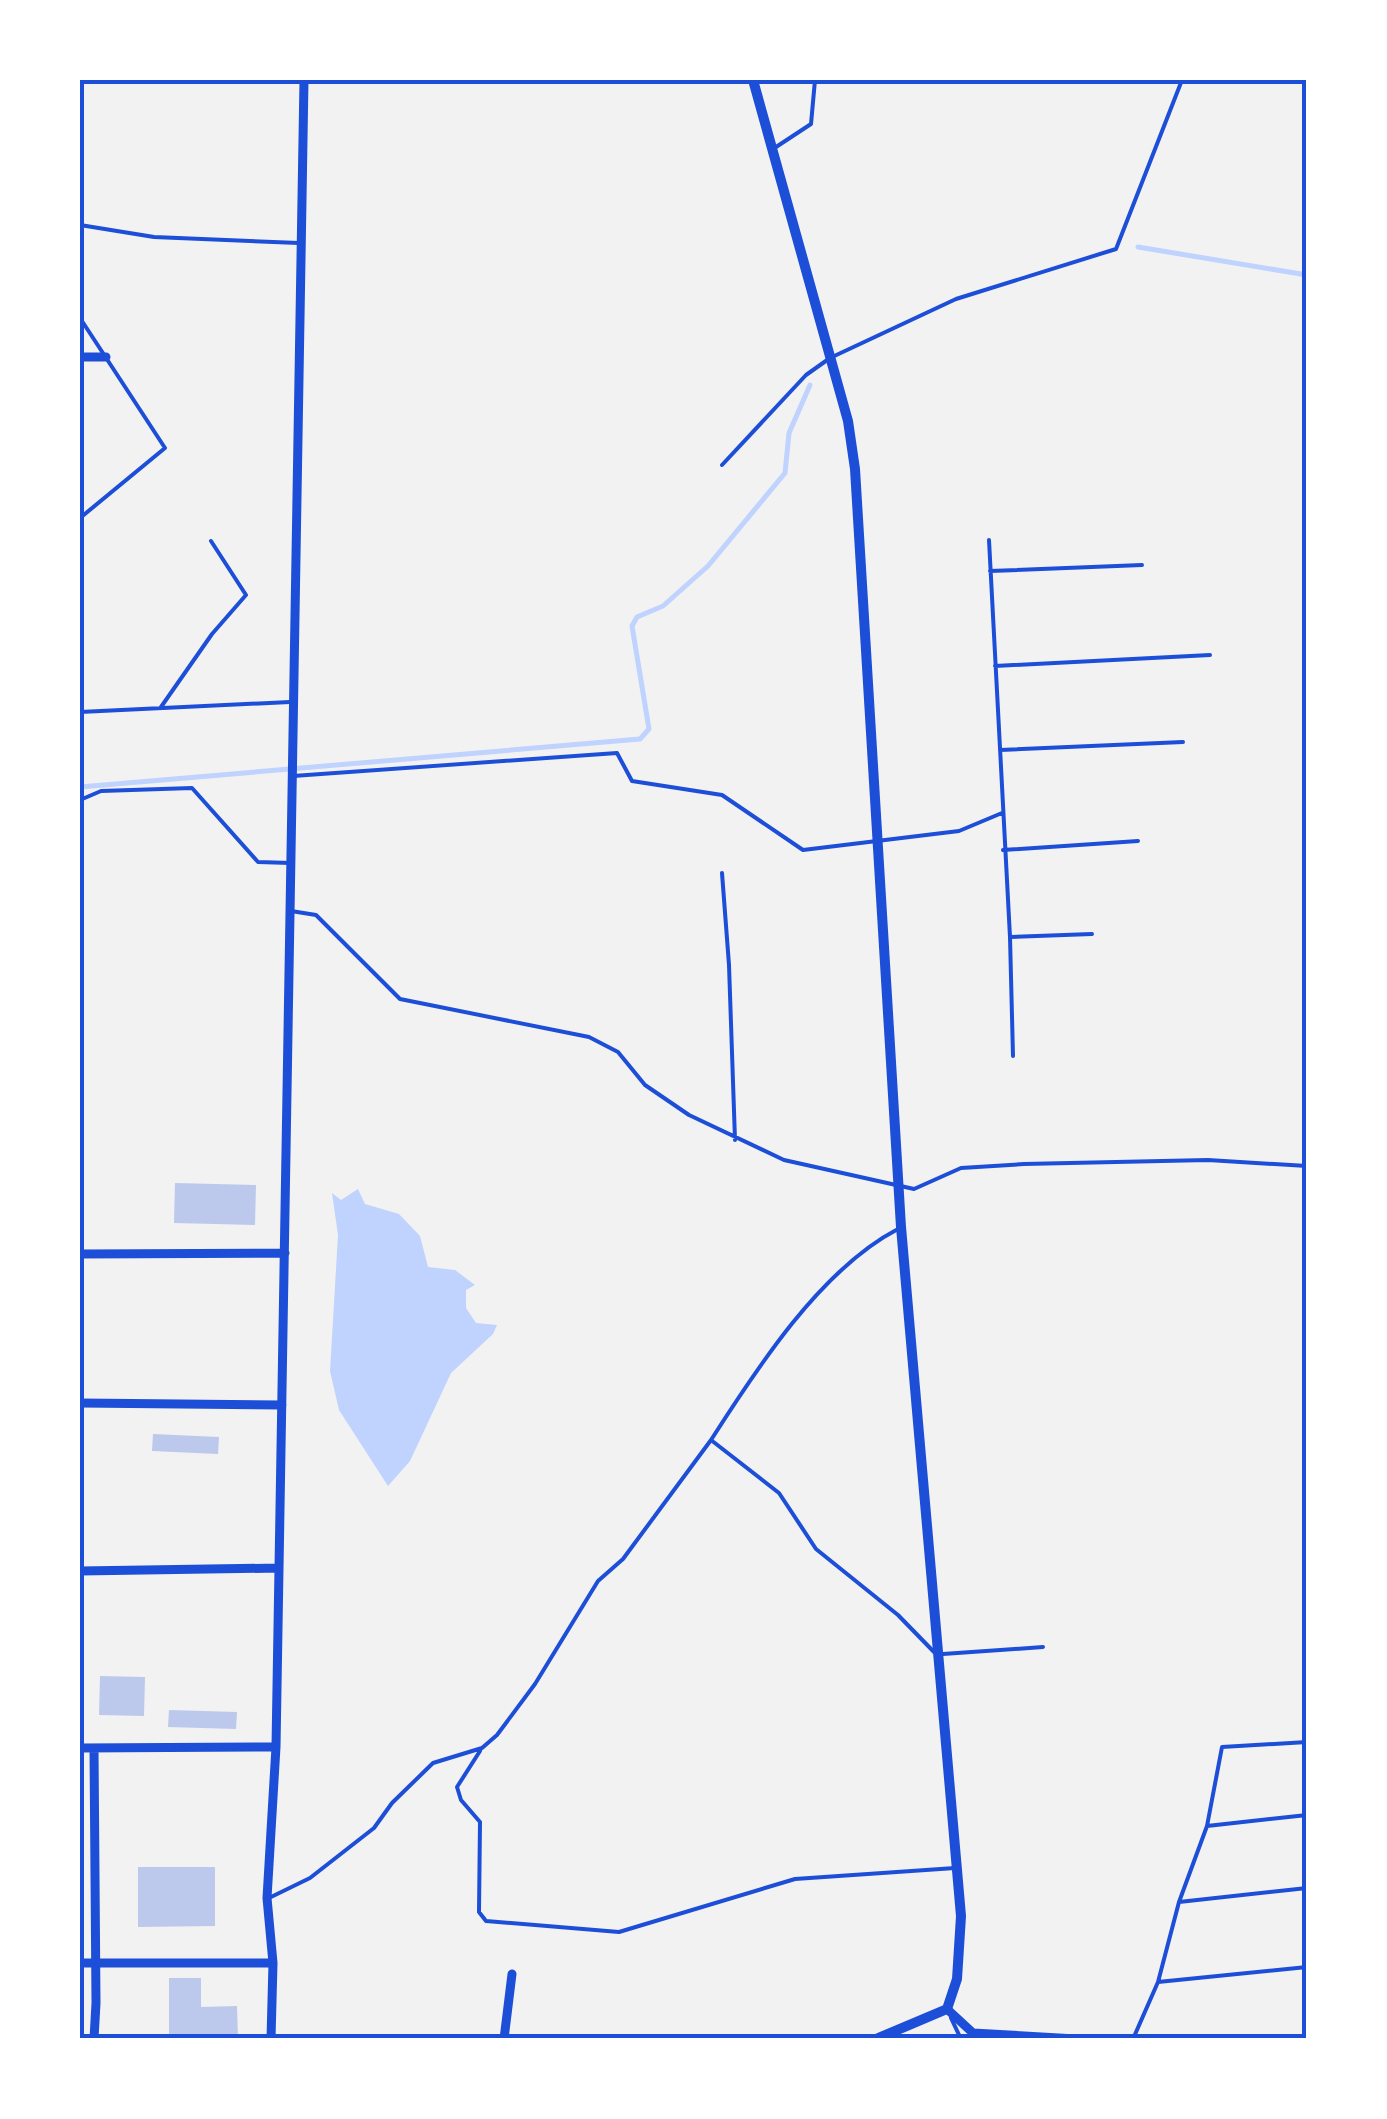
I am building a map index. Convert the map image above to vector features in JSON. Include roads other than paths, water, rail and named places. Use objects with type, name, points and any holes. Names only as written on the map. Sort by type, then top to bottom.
[{"type":"street","points":[[271,2039],[272,1963],[267,1898],[276,1747],[304,80]]},
{"type":"street","points":[[753,80],[848,421],[855,470],[902,1227],[960,1916],[959,1962],[946,2010]]},
{"type":"street","points":[[80,358],[106,358]]},
{"type":"street","points":[[80,1254],[285,1254]]},
{"type":"street","points":[[80,1403],[282,1404]]},
{"type":"street","points":[[80,1570],[279,1568]]},
{"type":"street","points":[[80,1748],[276,1747]]},
{"type":"street","points":[[94,1748],[94,2039]]},
{"type":"street","points":[[80,1963],[272,1963]]},
{"type":"street","points":[[504,2039],[512,1974]]},
{"type":"street","points":[[876,2039],[946,2010]]},
{"type":"street","points":[[946,2010],[973,2033],[1076,2039]]},
{"type":"lane","points":[[772,149],[811,124],[814,80]]},
{"type":"lane","points":[[722,465],[806,375],[830,358],[956,299],[1116,249],[1182,80]]},
{"type":"lane","points":[[80,225],[154,237],[302,244]]},
{"type":"lane","points":[[80,318],[165,448],[80,518]]},
{"type":"lane","points":[[989,540],[1013,1056]]},
{"type":"lane","points":[[160,708],[212,634],[246,595],[211,541]]},
{"type":"lane","points":[[990,571],[1142,565]]},
{"type":"lane","points":[[995,666],[1210,656]]},
{"type":"lane","points":[[80,712],[294,702]]},
{"type":"lane","points":[[1000,750],[1183,742]]},
{"type":"lane","points":[[293,776],[617,753],[632,781],[722,795],[803,850],[959,831],[1002,813]]},
{"type":"lane","points":[[80,800],[101,791],[192,788],[258,862],[291,863]]},
{"type":"lane","points":[[1003,850],[1138,841]]},
{"type":"lane","points":[[722,873],[730,965],[735,1140]]},
{"type":"lane","points":[[290,910],[316,915],[400,999],[589,1038],[618,1052],[645,1085],[689,1115],[784,1160],[914,1189],[960,1168],[1024,1164],[1208,1160],[1307,1166]]},
{"type":"lane","points":[[1010,937],[1092,934]]},
{"type":"lane","points":[[902,1227],[881,1238],[814,1297],[757,1367],[710,1440],[623,1560],[598,1581],[535,1684],[482,1748],[457,1787],[480,1822],[478,1912],[486,1922],[619,1932],[795,1878],[955,1868]]},
{"type":"lane","points":[[710,1440],[779,1492],[816,1549],[898,1615],[937,1654],[1042,1647]]},
{"type":"lane","points":[[1133,2039],[1158,1982],[1207,1826],[1222,1747],[1307,1742]]},
{"type":"lane","points":[[267,1898],[310,1878],[374,1828],[392,1803],[434,1763],[482,1748]]},
{"type":"lane","points":[[1207,1826],[1307,1815]]},
{"type":"lane","points":[[1180,1902],[1307,1888]]},
{"type":"lane","points":[[1158,1982],[1307,1968]]},
{"type":"lane","points":[[946,2010],[962,2039]]},
{"type":"water","points":[[358,1189],[365,1204],[399,1214],[420,1236],[428,1267],[455,1270],[475,1285],[466,1290],[466,1308],[476,1323],[497,1325],[493,1334],[451,1373],[410,1461],[388,1486],[339,1410],[330,1371],[338,1235],[332,1193],[341,1200]]},
{"type":"waterway","points":[[1138,247],[1307,275]]},
{"type":"waterway","points":[[80,787],[640,739],[649,729],[632,626],[637,617],[663,606],[708,566],[785,473],[789,433],[810,385]]}]
